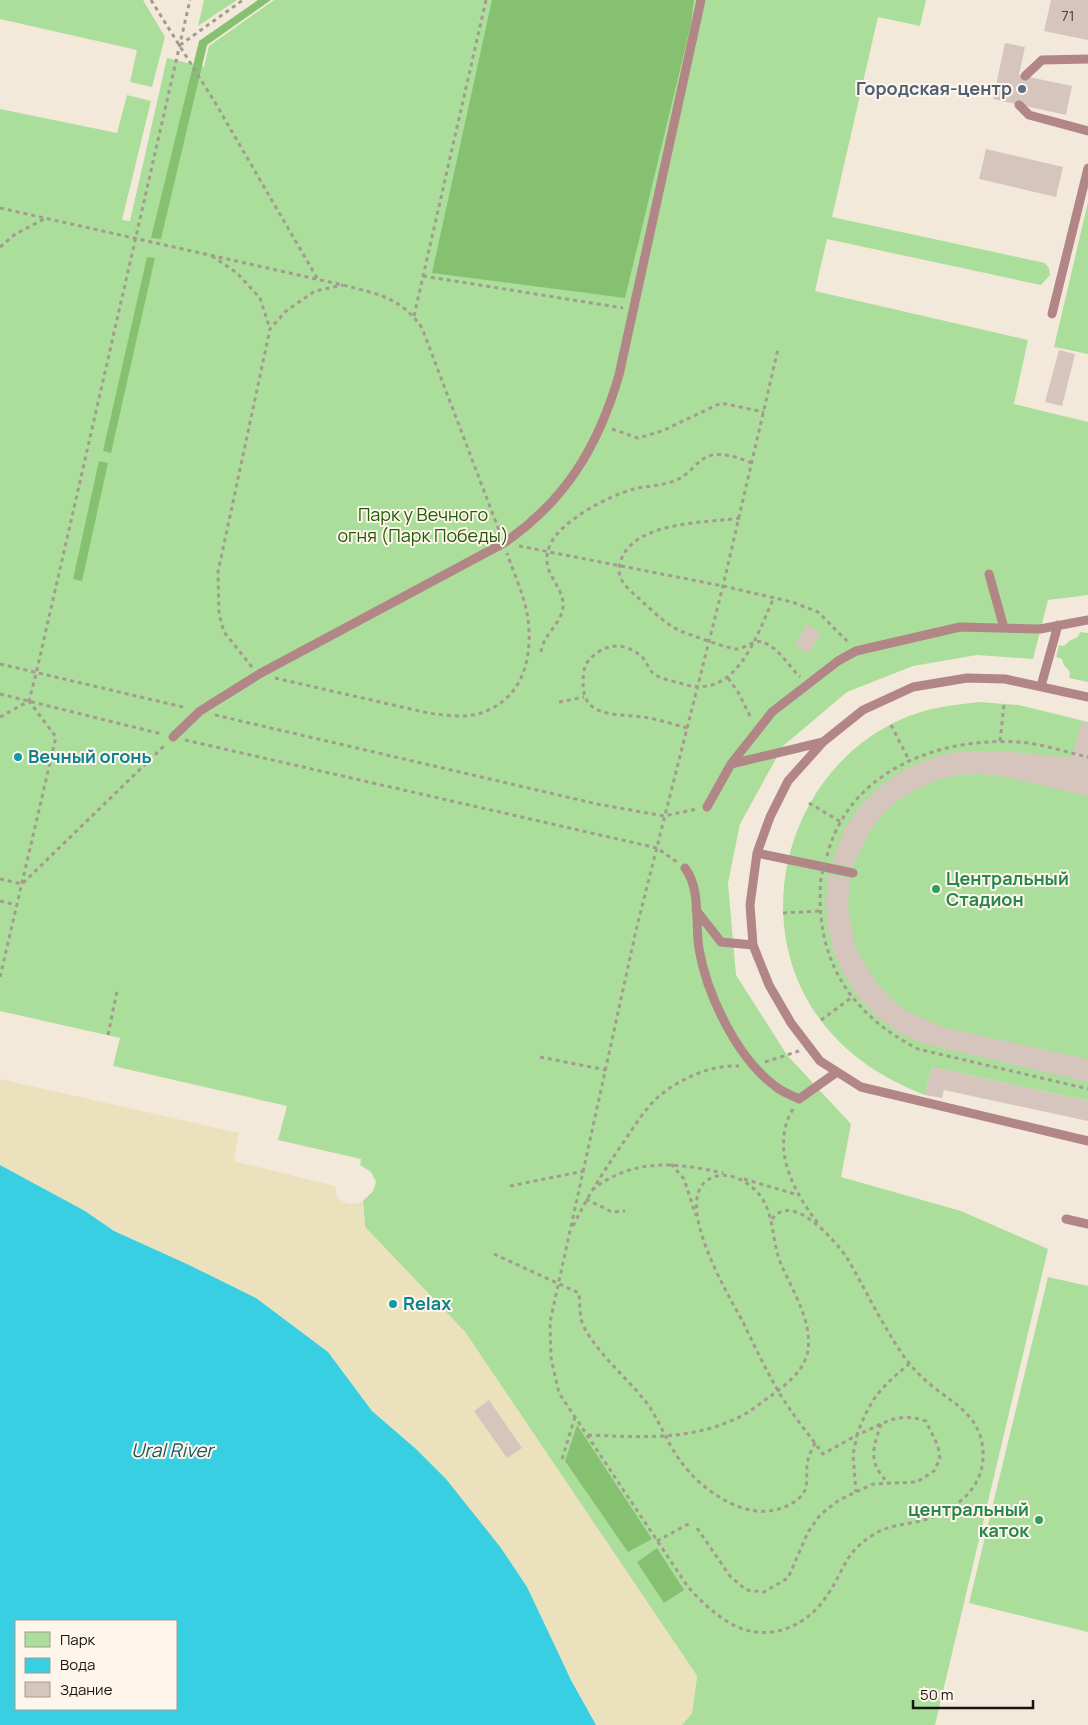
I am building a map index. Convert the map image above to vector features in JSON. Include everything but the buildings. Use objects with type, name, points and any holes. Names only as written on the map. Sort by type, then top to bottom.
[{"type":"lane","points":[[173,737],[200,711],[261,673],[504,543],[518,533],[566,486],[591,450],[602,425],[619,375],[701,0]]},
{"type":"lane","points":[[1025,76],[1042,60],[1088,59]]},
{"type":"lane","points":[[1019,105],[1029,115],[1088,131]]},
{"type":"lane","points":[[1052,314],[1088,168]]},
{"type":"lane","points":[[989,574],[1004,628]]},
{"type":"lane","points":[[707,807],[731,764],[772,712],[838,661],[856,651],[960,627],[1040,629],[1088,620]]},
{"type":"lane","points":[[1041,686],[1058,626]]},
{"type":"lane","points":[[1088,697],[1005,679],[966,678],[914,687],[863,710],[823,742],[788,781],[770,817],[757,853],[750,905],[753,945],[769,985],[790,1023],[820,1061],[861,1087],[1088,1141]]},
{"type":"lane","points":[[731,764],[823,742]]},
{"type":"lane","points":[[757,853],[853,873]]},
{"type":"lane","points":[[685,868],[693,878],[699,949],[708,989],[730,1031],[754,1066],[776,1087],[799,1099],[837,1072]]},
{"type":"lane","points":[[696,910],[720,942],[753,945]]},
{"type":"lane","points":[[1066,1219],[1088,1224]]},
{"type":"path","points":[[151,0],[318,279]]},
{"type":"path","points":[[0,717],[29,701],[190,0]]},
{"type":"path","points":[[179,45],[243,0]]},
{"type":"path","points":[[414,316],[486,0]]},
{"type":"path","points":[[0,208],[343,285],[386,297],[402,305],[414,316],[422,328],[504,543],[528,617],[530,654],[523,675],[511,693],[496,706],[477,714],[451,716],[428,713],[287,682],[261,673],[251,667],[224,632],[218,614],[218,572],[270,329],[286,311],[316,291],[343,285]]},
{"type":"path","points":[[0,247],[14,235],[46,218]]},
{"type":"path","points":[[209,254],[237,273],[260,298],[270,329]]},
{"type":"path","points":[[423,276],[634,310]]},
{"type":"path","points":[[778,349],[740,518],[637,926],[550,1322],[551,1358],[559,1393],[688,1587],[708,1608],[729,1623],[750,1631],[775,1632],[797,1625],[813,1614],[824,1600],[842,1566],[855,1549],[874,1534],[893,1526],[927,1520],[952,1508],[970,1492],[981,1474],[983,1452],[978,1429],[965,1411],[922,1378],[909,1364],[883,1323],[846,1257],[798,1196],[788,1174],[784,1145],[786,1122],[799,1099]]},
{"type":"path","points":[[602,425],[638,438],[662,431],[721,403],[764,412]]},
{"type":"path","points":[[540,652],[543,640],[560,617],[563,602],[549,574],[549,552],[557,534],[576,517],[619,494],[668,483],[682,477],[710,456],[735,456],[753,463]]},
{"type":"path","points":[[740,518],[695,521],[644,536],[632,542],[620,566],[619,574],[624,585],[671,626],[734,649],[746,647],[754,642],[763,642],[775,648],[807,686]]},
{"type":"path","points":[[504,543],[723,586],[792,602],[818,612],[856,651]]},
{"type":"path","points":[[687,728],[643,717],[596,712],[584,697],[584,670],[589,658],[609,647],[624,646],[642,656],[653,674],[697,689],[709,688],[728,678],[754,642],[774,597]]},
{"type":"path","points":[[0,664],[36,674],[597,804],[664,816],[707,807]]},
{"type":"path","points":[[728,678],[738,692],[746,712],[759,728]]},
{"type":"path","points":[[0,694],[173,737],[657,848],[685,868]]},
{"type":"path","points":[[559,702],[584,697]]},
{"type":"path","points":[[0,977],[56,737],[29,701]]},
{"type":"path","points":[[1000,742],[1004,704]]},
{"type":"path","points":[[891,725],[909,760]]},
{"type":"path","points":[[22,884],[173,737]]},
{"type":"path","points":[[1088,757],[1019,742],[1000,742],[941,748],[909,760],[874,782],[855,802],[841,822],[822,874],[820,911],[828,954],[839,979],[852,998],[873,1021],[894,1037],[918,1049],[1088,1088]]},
{"type":"path","points":[[809,803],[841,822]]},
{"type":"path","points":[[0,879],[22,884]]},
{"type":"path","points":[[0,902],[16,906]]},
{"type":"path","points":[[783,913],[820,911]]},
{"type":"path","points":[[108,1035],[117,991]]},
{"type":"path","points":[[821,1020],[852,998]]},
{"type":"path","points":[[570,1231],[589,1192],[639,1119],[658,1098],[688,1078],[721,1065],[754,1066],[810,1048]]},
{"type":"path","points":[[540,1056],[606,1070]]},
{"type":"path","points":[[589,1192],[609,1177],[631,1168],[671,1164],[726,1174],[798,1196]]},
{"type":"path","points":[[671,1164],[684,1179],[708,1256],[778,1391],[823,1454],[857,1435],[882,1424],[910,1416],[926,1421],[938,1446],[940,1459],[934,1471],[917,1482],[873,1484],[839,1500],[820,1515],[808,1532],[788,1578],[764,1592],[746,1590],[730,1576],[697,1528]]},
{"type":"path","points":[[510,1186],[584,1171]]},
{"type":"path","points":[[587,1435],[648,1438],[699,1433],[737,1418],[778,1391],[798,1374],[808,1352],[808,1333],[801,1309],[774,1246],[772,1219],[761,1195],[744,1181],[726,1174],[705,1182],[699,1190],[697,1204],[698,1221]]},
{"type":"path","points":[[586,1199],[612,1212],[625,1211]]},
{"type":"path","points":[[772,1219],[777,1212],[783,1210],[795,1212],[824,1230]]},
{"type":"path","points":[[494,1254],[579,1293],[583,1326],[606,1357],[648,1406],[679,1460],[702,1484],[722,1500],[748,1509],[768,1512],[786,1506],[800,1498],[808,1480],[807,1462],[815,1442]]},
{"type":"path","points":[[856,1492],[853,1455],[857,1435],[867,1406],[889,1381],[909,1364]]},
{"type":"path","points":[[562,1459],[575,1417]]},
{"type":"path","points":[[882,1424],[873,1458],[878,1472],[889,1484]]},
{"type":"path","points":[[657,1541],[692,1522]]},
{"type":"green space","points":[[0,0],[143,0],[165,37],[152,87],[130,82],[137,50],[0,19]]},
{"type":"green space","points":[[204,0],[237,0],[198,26]]},
{"type":"green space","points":[[258,0],[271,0],[207,45],[161,239],[151,238],[199,41]]},
{"type":"green space","name":"Парк у Вечного огня (Парк Победы)","points":[[274,0],[926,0],[920,26],[878,17],[832,217],[1045,263],[1049,268],[1050,275],[1041,285],[827,239],[815,291],[1028,340],[1014,404],[1088,422],[1088,595],[1048,600],[1033,659],[977,655],[913,666],[847,692],[783,746],[740,824],[728,883],[736,975],[787,1055],[851,1124],[841,1177],[961,1211],[1048,1249],[935,1725],[682,1725],[692,1713],[697,1676],[465,1332],[365,1227],[363,1201],[373,1191],[376,1182],[371,1172],[360,1165],[361,1159],[278,1140],[287,1106],[113,1066],[120,1038],[0,1011],[0,109],[117,133],[127,95],[151,101],[122,220],[130,221],[167,58],[204,67],[209,46]]},
{"type":"green space","points":[[492,0],[694,0],[691,24],[625,298],[432,273]]},
{"type":"green space","points":[[1088,202],[1088,354],[1054,347]]},
{"type":"green space","points":[[147,257],[155,258],[111,453],[103,451]]},
{"type":"green space","points":[[99,461],[108,463],[82,581],[73,579]]},
{"type":"green space","points":[[1080,632],[1088,633],[1088,682],[1069,678],[1070,672],[1062,659],[1056,657],[1059,645],[1064,646],[1069,641],[1078,637]]},
{"type":"green space","name":"Центральный Стадион","points":[[979,702],[1019,705],[1088,722],[1088,1101],[932,1067],[925,1095],[895,1082],[868,1066],[832,1035],[822,1022],[799,982],[786,940],[783,895],[790,852],[806,810],[831,773],[863,742],[902,719],[930,710]]},
{"type":"green space","name":"центральный каток","points":[[1048,1277],[1088,1286],[1088,1632],[969,1603]]},
{"type":"green space","points":[[577,1425],[652,1539],[628,1552],[565,1461]]},
{"type":"green space","points":[[657,1548],[684,1590],[664,1603],[637,1562]]},
{"type":"sand","points":[[0,1079],[239,1133],[234,1161],[335,1186],[337,1197],[346,1203],[356,1204],[363,1201],[365,1227],[465,1332],[697,1676],[692,1713],[682,1725],[596,1725],[501,1548],[416,1449],[372,1411],[328,1352],[256,1298],[114,1231],[85,1211],[0,1165]]},
{"type":"water","name":"Ural River","points":[[0,1165],[85,1211],[114,1231],[256,1298],[328,1352],[372,1411],[416,1449],[446,1479],[501,1548],[527,1587],[571,1680],[596,1725],[0,1725]]},
{"type":"place","name":"Городская-центр","points":[[1022,89]]},
{"type":"place","name":"Вечный огонь","points":[[18,757]]},
{"type":"place","name":"Центральный Стадион","points":[[936,889]]},
{"type":"place","name":"Relax","points":[[393,1304]]},
{"type":"place","name":"центральный каток","points":[[1039,1520]]}]
